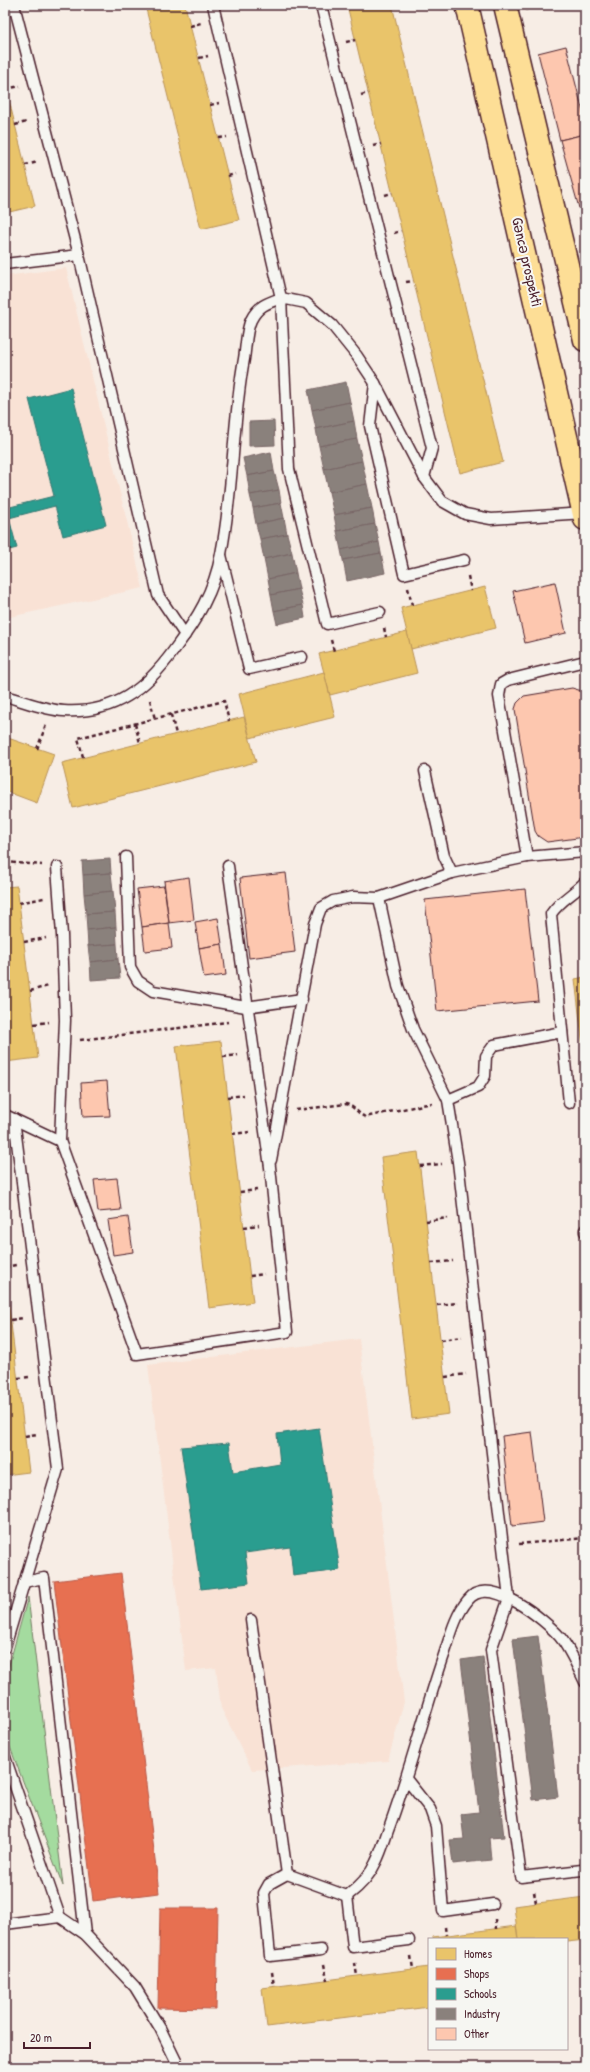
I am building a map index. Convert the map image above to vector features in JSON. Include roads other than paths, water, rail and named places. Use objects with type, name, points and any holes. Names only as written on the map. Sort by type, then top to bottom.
[{"type":"main road","name":"Gəncə prospekti","points":[[466,5],[526,257],[584,515]]},
{"type":"main road","points":[[505,5],[585,340]]},
{"type":"lane","points":[[14,5],[79,255],[158,595],[185,635]]},
{"type":"lane","points":[[213,5],[281,298],[289,469],[327,624],[380,612]]},
{"type":"lane","points":[[321,5],[432,448],[424,477]]},
{"type":"lane","points":[[5,264],[79,255]]},
{"type":"lane","points":[[5,696],[63,711],[92,710],[121,701],[146,684],[164,664],[185,635],[208,600],[221,555],[230,496],[239,384],[251,321],[263,304],[281,298],[306,303],[332,325],[357,356],[375,383],[424,477],[442,502],[465,514],[490,519],[584,515]]},
{"type":"lane","points":[[375,383],[370,426],[404,574],[464,560]]},
{"type":"lane","points":[[221,555],[249,669],[302,657]]},
{"type":"lane","points":[[528,857],[499,696],[501,684],[508,680],[585,661]]},
{"type":"lane","points":[[425,771],[444,856],[452,873]]},
{"type":"lane","points":[[270,1167],[315,924],[321,908],[333,901],[353,897],[379,898],[452,873],[528,857],[585,852]]},
{"type":"lane","points":[[126,857],[130,967],[138,980],[153,991],[246,1007],[302,1000]]},
{"type":"lane","points":[[57,867],[66,1020],[60,1141],[137,1354],[287,1332],[270,1167],[246,1007],[228,866]]},
{"type":"lane","points":[[569,1103],[551,914],[558,903],[576,892],[585,882]]},
{"type":"lane","points":[[379,898],[398,986],[414,1029],[448,1100],[458,1162],[508,1598],[491,1650],[521,1877],[582,1870]]},
{"type":"lane","points":[[448,1100],[478,1087],[485,1076],[486,1056],[494,1045],[562,1032]]},
{"type":"lane","points":[[10,1117],[60,1141]]},
{"type":"lane","points":[[5,1647],[58,1469],[10,1117]]},
{"type":"lane","points":[[24,1582],[44,1578],[84,1934]]},
{"type":"lane","points":[[347,1896],[360,1887],[376,1863],[407,1780],[430,1696],[457,1617],[469,1598],[480,1593],[493,1592],[508,1598],[533,1612],[560,1638],[585,1682]]},
{"type":"lane","points":[[251,1620],[287,1874]]},
{"type":"lane","points":[[5,1757],[60,1917],[84,1934],[135,1987],[160,2028],[179,2067]]},
{"type":"lane","points":[[407,1780],[430,1809],[436,1826],[443,1911],[493,1904]]},
{"type":"lane","points":[[321,1950],[270,1956],[264,1893],[269,1884],[287,1874],[347,1896]]},
{"type":"lane","points":[[347,1896],[353,1947],[409,1940]]},
{"type":"lane","points":[[5,1924],[60,1917]]}]
